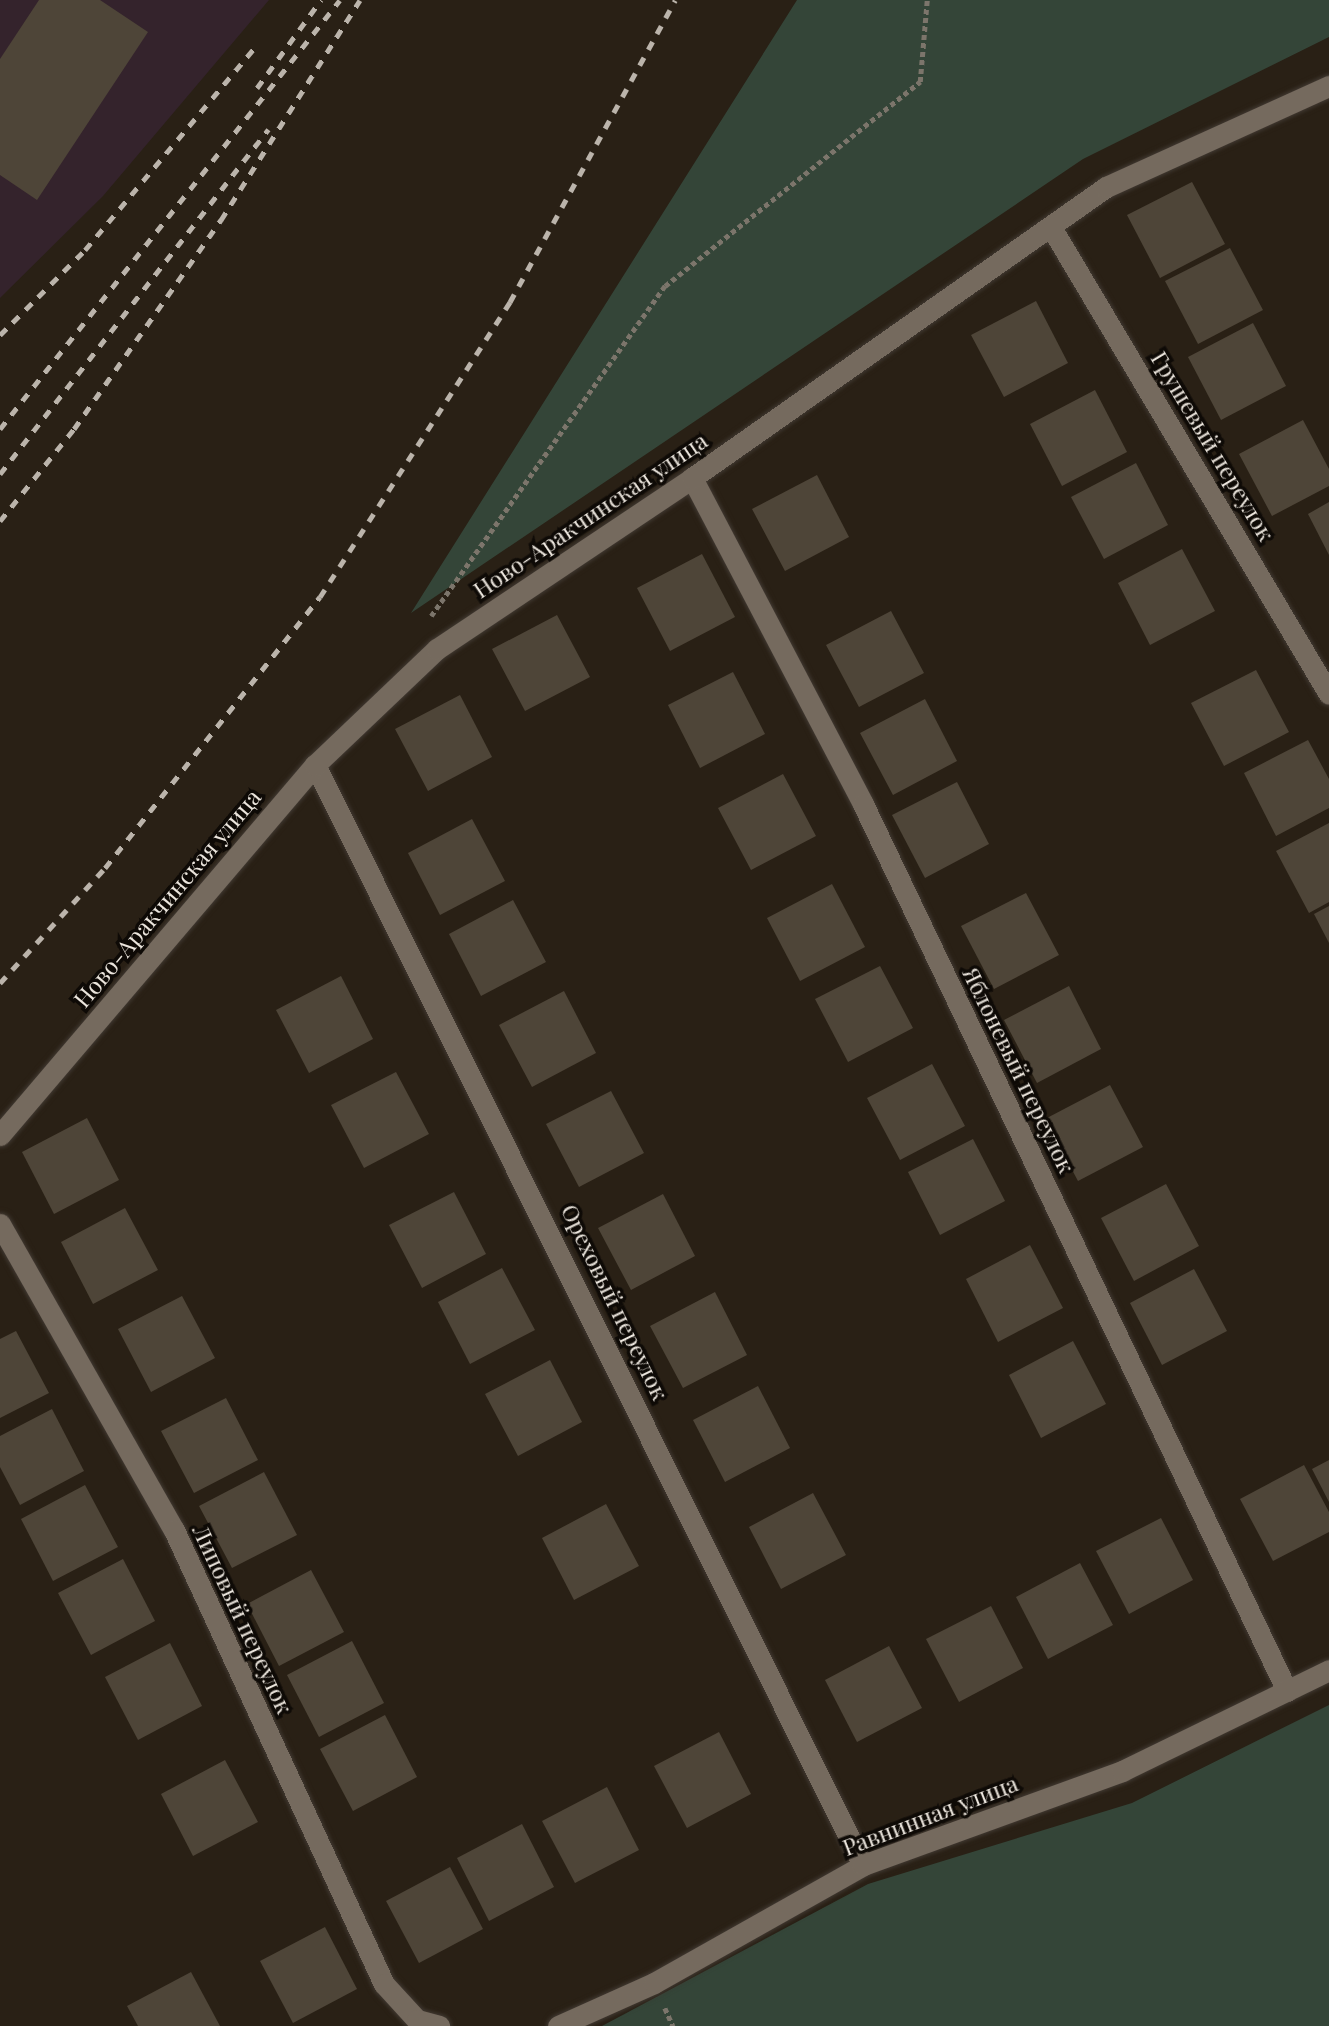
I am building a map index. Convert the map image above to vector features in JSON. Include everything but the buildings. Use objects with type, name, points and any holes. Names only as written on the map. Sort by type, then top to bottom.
[{"type":"street","name":"Ново-Аракчинская улица","points":[[0,1135],[315,765],[437,649],[692,478],[1106,187],[1329,86]]},
{"type":"street","name":"Грушевый переулок","points":[[1051,227],[1329,694]]},
{"type":"street","name":"Яблоневый переулок","points":[[692,478],[863,804],[1287,1691]]},
{"type":"street","name":"Ореховый переулок","points":[[315,765],[863,1865]]},
{"type":"street","name":"Липовый переулок","points":[[0,1224],[174,1530],[384,1984],[417,2020],[439,2026]]},
{"type":"street","name":"Равнинная улица","points":[[558,2026],[654,1983],[863,1865],[1122,1771],[1329,1670]]},
{"type":"path","points":[[422,629],[665,286],[920,82],[927,0]]},
{"type":"shaded area","points":[[0,0],[269,0],[103,196],[0,298]]},
{"type":"green space","points":[[797,0],[1329,0],[1329,37],[1083,159],[411,613]]},
{"type":"green space","points":[[1329,1705],[1329,2026],[602,2026],[868,1884],[1132,1803]]},
{"type":"railway","points":[[257,88],[321,0]]},
{"type":"railway","points":[[0,429],[340,0]]},
{"type":"railway","points":[[0,521],[74,429],[221,220],[360,0]]},
{"type":"railway","points":[[0,983],[105,868],[320,597],[510,302],[675,0]]},
{"type":"railway","points":[[0,335],[85,250],[258,44]]},
{"type":"railway","points":[[0,474],[269,129]]}]
